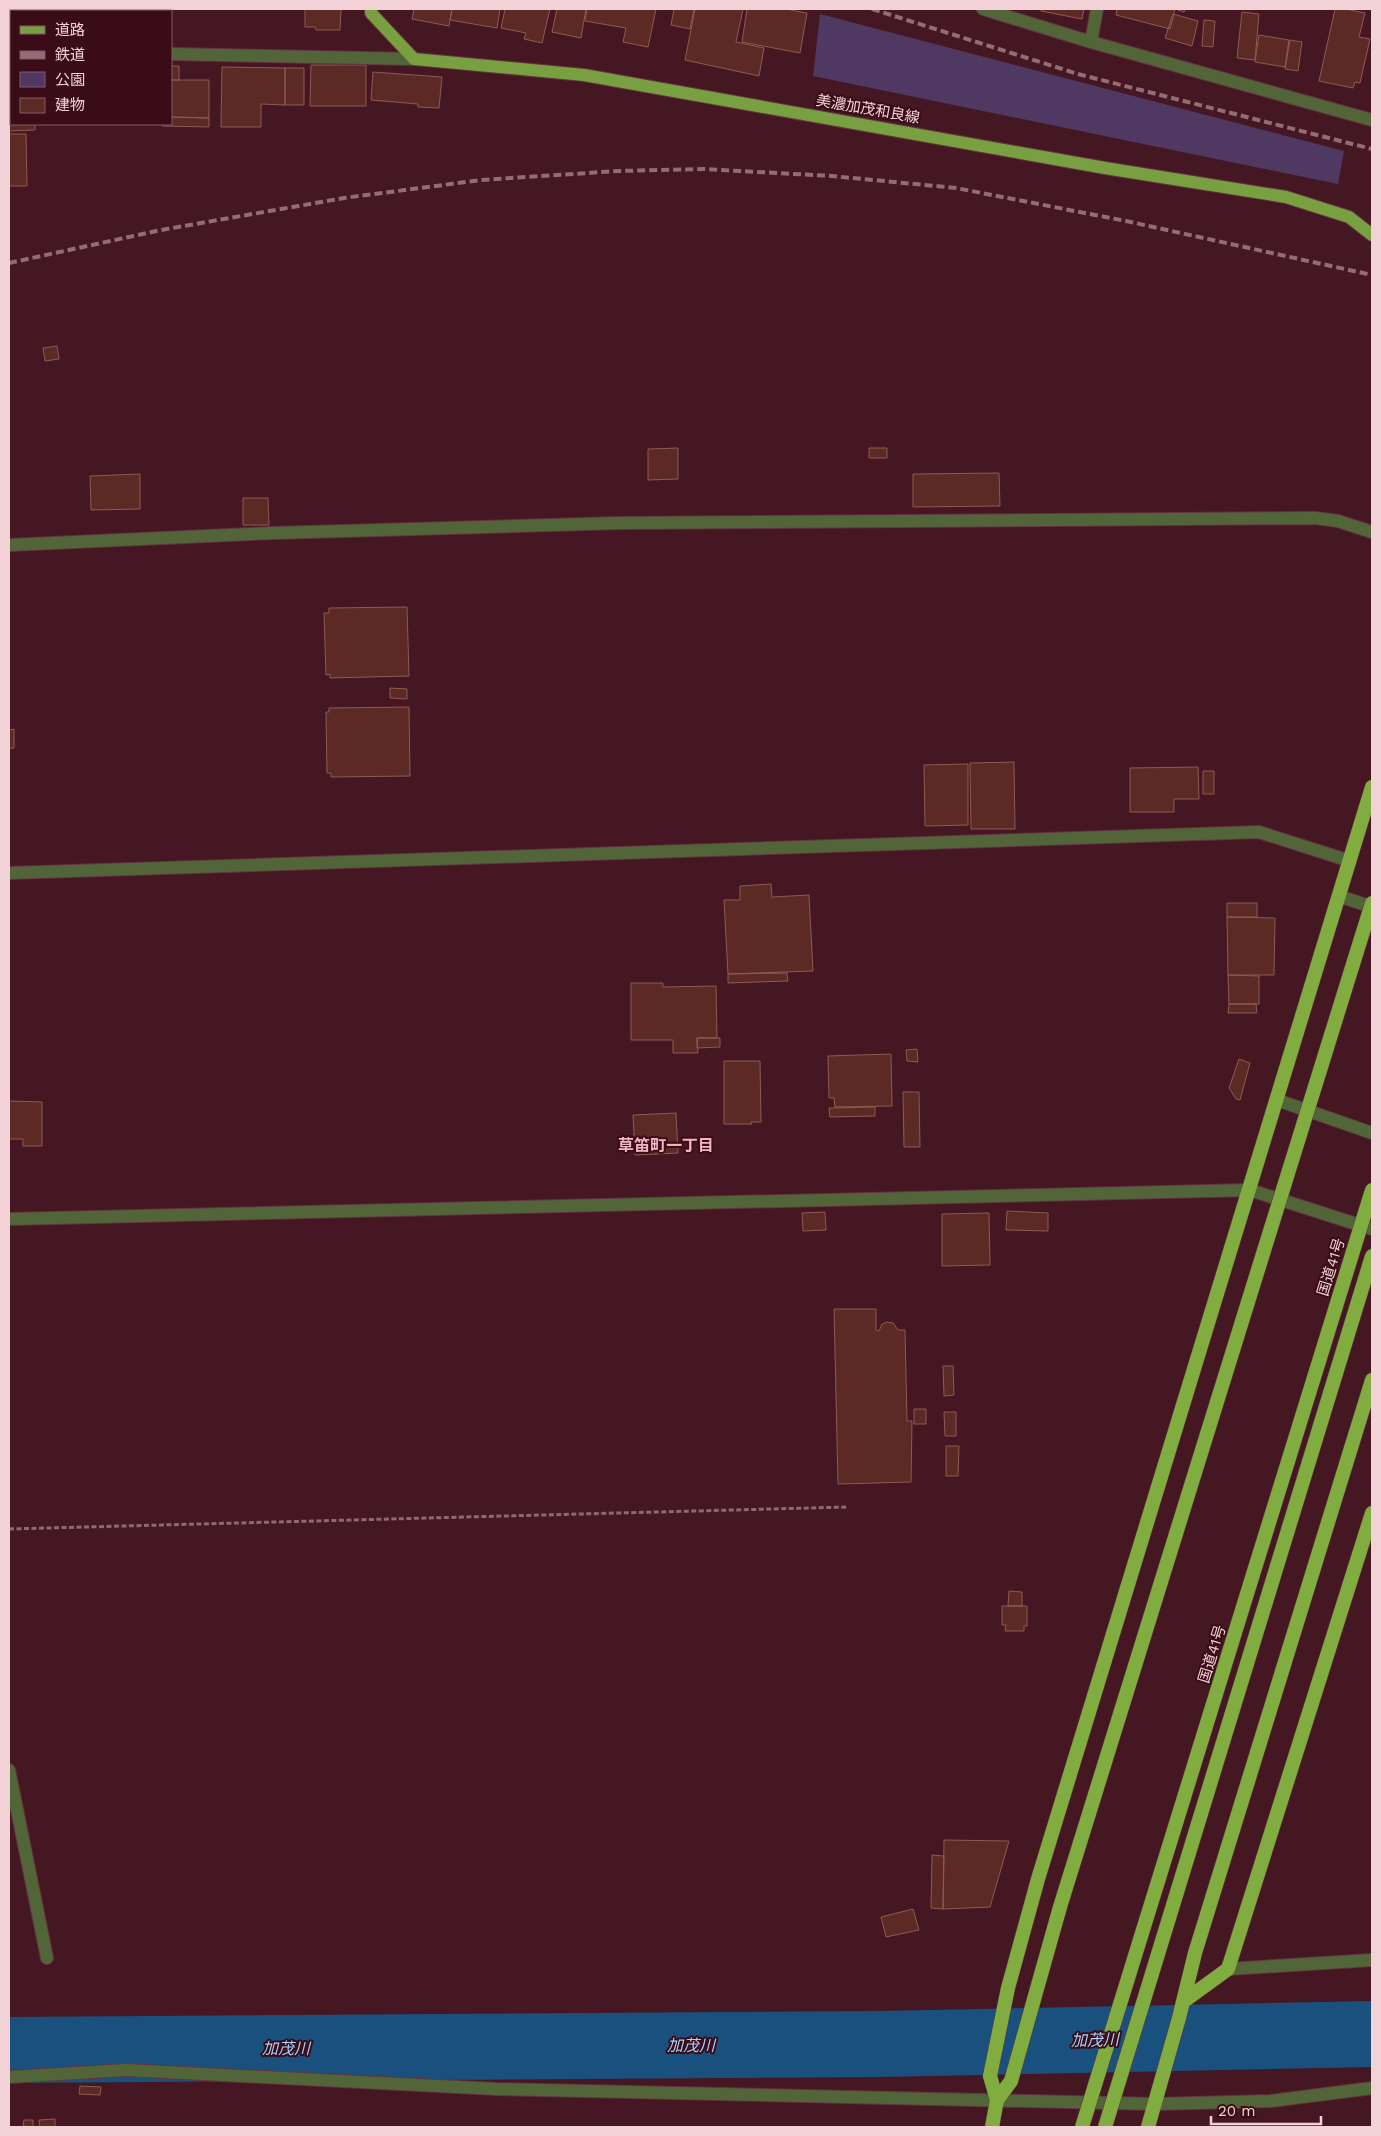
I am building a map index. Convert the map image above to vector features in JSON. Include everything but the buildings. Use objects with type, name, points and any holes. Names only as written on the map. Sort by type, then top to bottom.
[{"type":"highway","points":[[998,2100],[990,2076],[1008,1988],[1038,1879],[1372,787]]},
{"type":"highway","points":[[992,2127],[998,2100],[1011,2080],[1060,1907],[1372,905]]},
{"type":"highway","name":"国道41号","points":[[1082,2127],[1372,1190]]},
{"type":"highway","points":[[1105,2127],[1372,1256]]},
{"type":"highway","points":[[1148,2127],[1184,2001],[1195,1953],[1372,1380]]},
{"type":"highway","points":[[1184,2001],[1228,1969],[1372,1512]]},
{"type":"highway","points":[[1138,2127],[1155,2104]]},
{"type":"highway","points":[[1155,2104],[1159,2127]]},
{"type":"main road","points":[[371,9],[372,13],[414,59]]},
{"type":"main road","name":"美濃加茂和良線","points":[[414,59],[584,75],[1105,168],[1286,197],[1349,217],[1372,235]]},
{"type":"street","points":[[982,9],[1091,42],[1372,120]]},
{"type":"street","points":[[1091,42],[1097,9]]},
{"type":"street","points":[[172,54],[414,59]]},
{"type":"street","points":[[9,545],[273,533],[619,523],[1314,518],[1338,521],[1372,532]]},
{"type":"street","points":[[9,873],[1259,832],[1350,860]]},
{"type":"street","points":[[1339,896],[1372,905]]},
{"type":"street","points":[[1277,1100],[1372,1133]]},
{"type":"street","points":[[9,1220],[1250,1190],[1372,1228]]},
{"type":"street","points":[[9,1770],[47,1958]]},
{"type":"street","points":[[1228,1969],[1372,1960]]},
{"type":"street","points":[[9,2077],[126,2070],[497,2089],[1155,2104],[1271,2101],[1372,2088]]},
{"type":"path","points":[[9,1529],[847,1507]]},
{"type":"green space","points":[[820,14],[1344,151],[1338,184],[813,76]]},
{"type":"waterway","name":"加茂川","points":[[9,2050],[879,2044],[1372,2034]]},
{"type":"railway","points":[[872,9],[1078,74],[1372,149]]},
{"type":"railway","points":[[9,263],[161,230],[344,198],[481,180],[618,171],[703,169],[832,176],[956,188],[1126,221],[1372,275]]},
{"type":"district","name":"草笛町一丁目","points":[[666,1145]]}]
